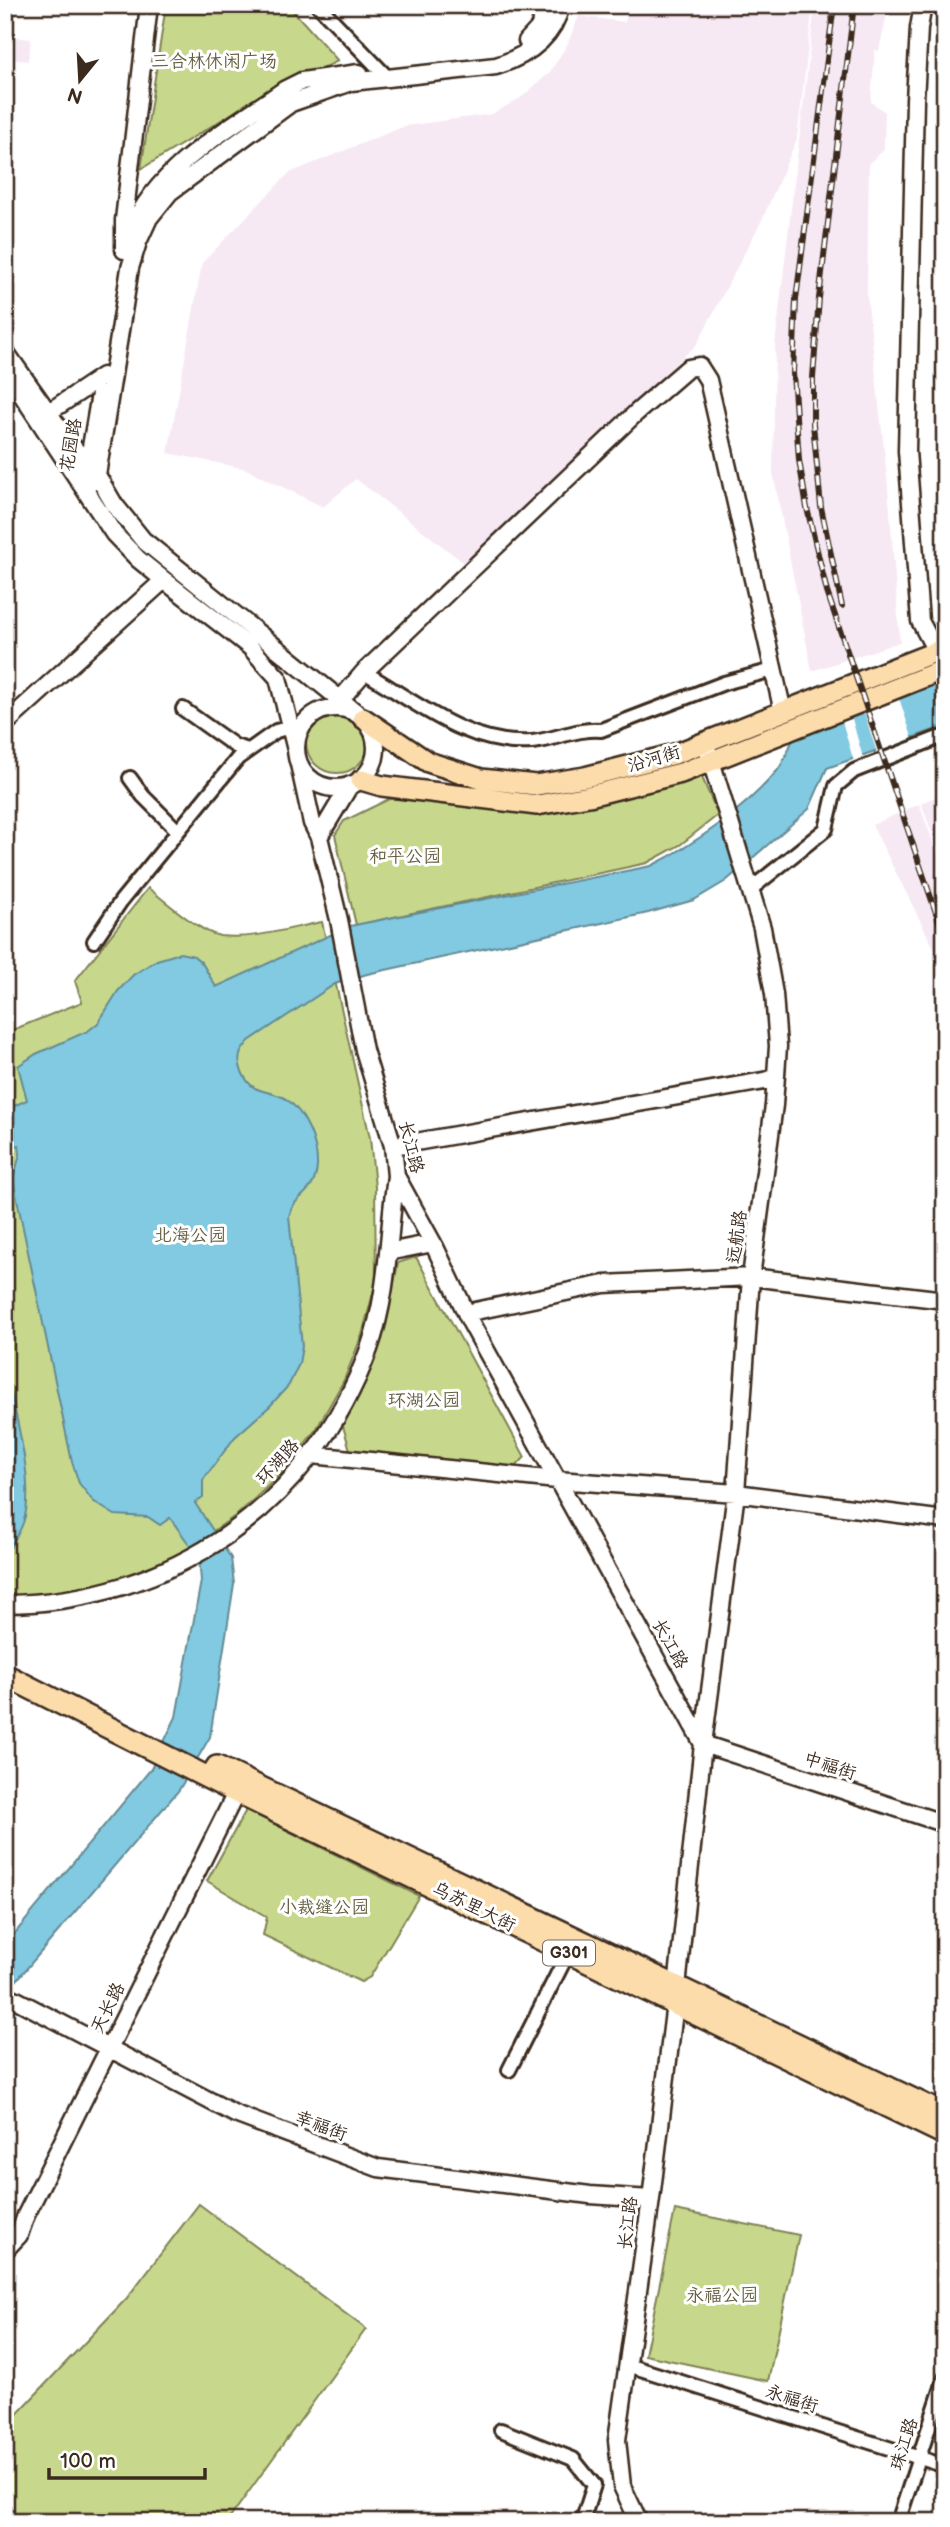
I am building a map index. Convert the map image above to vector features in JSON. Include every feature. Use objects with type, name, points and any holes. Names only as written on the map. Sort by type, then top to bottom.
[{"type":"highway","name":"乌苏里大街","points":[[5,1659],[164,1748],[568,1953],[676,1996],[945,2115]]},
{"type":"highway","name":"乌苏里大街","points":[[5,1675],[164,1748]]},
{"type":"highway","name":"乌苏里大街","points":[[239,1786],[676,1996],[945,2134]]},
{"type":"main road","name":"沿河街","points":[[355,783],[537,805],[589,796],[681,773],[708,752],[783,712],[942,656]]},
{"type":"main road","name":"沿河街","points":[[363,718],[428,762],[481,779],[536,785],[585,777],[675,754],[708,752],[942,656]]},
{"type":"street","points":[[124,250],[124,220],[149,5]]},
{"type":"street","points":[[318,5],[384,74]]},
{"type":"street","name":"花园路","points":[[84,488],[92,469],[130,268],[149,218],[170,192],[290,103],[384,74],[508,52],[534,35],[547,5]]},
{"type":"street","name":"花园路","points":[[92,469],[103,376],[124,250],[145,204],[168,174],[273,98],[302,81],[496,66],[515,60],[538,45],[547,35],[561,5]]},
{"type":"street","points":[[923,5],[915,100],[907,451],[920,621],[942,656]]},
{"type":"street","points":[[5,351],[72,446],[92,469],[114,504],[143,540],[338,701],[363,718],[373,730],[377,745],[374,761],[355,783],[320,836]]},
{"type":"street","points":[[355,783],[337,788],[312,780],[298,757],[298,734],[306,720],[338,701],[636,413],[688,368],[699,366],[708,380],[783,712]]},
{"type":"street","name":"长江路","points":[[5,369],[114,534],[163,580],[250,647],[278,678],[312,822],[320,836],[355,996],[363,1050],[393,1146],[396,1175],[433,1243],[466,1313],[704,1744],[676,1996],[617,2440],[622,2486],[639,2522]]},
{"type":"street","points":[[48,412],[103,376]]},
{"type":"street","points":[[5,724],[163,580]]},
{"type":"street","points":[[365,672],[465,732],[502,742],[533,742],[586,728],[601,730],[724,683],[773,670]]},
{"type":"street","points":[[183,709],[235,746],[248,750]]},
{"type":"street","points":[[94,941],[121,901],[238,758],[275,732],[291,727]]},
{"type":"street","points":[[751,889],[826,829],[836,786],[854,771],[938,738],[945,738]]},
{"type":"street","name":"远航路","points":[[704,1744],[736,1493],[751,1277],[778,1046],[775,994],[762,929],[708,752]]},
{"type":"street","points":[[130,778],[143,796],[177,831]]},
{"type":"street","points":[[393,1146],[775,1079]]},
{"type":"street","name":"环湖路","points":[[5,1604],[46,1603],[137,1581],[187,1559],[229,1534],[283,1489],[312,1455],[336,1418],[369,1348],[382,1300],[396,1175]]},
{"type":"street","points":[[388,1252],[433,1243]]},
{"type":"street","points":[[466,1313],[604,1284],[751,1277],[945,1300]]},
{"type":"street","points":[[312,1455],[557,1480],[736,1493],[945,1520]]},
{"type":"street","name":"中福街","points":[[704,1744],[945,1824]]},
{"type":"street","name":"天长路","points":[[5,2250],[19,2235],[26,2215],[239,1786]]},
{"type":"street","points":[[509,2070],[568,1953]]},
{"type":"street","name":"幸福街","points":[[5,1994],[236,2113],[378,2168],[590,2196],[650,2199]]},
{"type":"street","name":"永福街","points":[[628,2365],[945,2466]]},
{"type":"street","name":"珠江路","points":[[898,2522],[945,2378]]},
{"type":"street","points":[[501,2430],[573,2459],[594,2485],[582,2522]]},
{"type":"shaded area","points":[[628,5],[813,5],[797,139],[763,218],[697,344],[464,563],[356,479],[323,507],[246,469],[168,453],[202,263],[289,173],[405,126],[492,114],[522,97],[549,73],[567,45],[579,16],[625,22]]},
{"type":"shaded area","points":[[815,5],[889,5],[879,51],[875,50],[871,102],[885,112],[884,150],[869,163],[867,294],[888,486],[900,642],[812,671],[773,473],[775,345]]},
{"type":"shaded area","points":[[7,36],[31,39],[28,61],[5,58],[6,50],[11,50],[12,44],[6,43]]},
{"type":"shaded area","points":[[945,793],[945,867],[921,803]]},
{"type":"shaded area","points":[[919,804],[945,873],[945,970],[872,825]]},
{"type":"green space","name":"三合林休闲广场","points":[[166,5],[288,5],[338,61],[243,107],[141,169]]},
{"type":"green space","points":[[331,711],[343,711],[359,720],[366,730],[366,754],[359,764],[343,773],[331,773],[320,768],[311,759],[306,748],[306,736],[311,725],[320,716]]},
{"type":"green space","name":"和平公园","points":[[699,770],[718,815],[680,845],[647,863],[356,925],[335,835],[344,821],[389,799],[421,798],[539,810]]},
{"type":"green space","name":"北海公园","points":[[148,888],[193,922],[220,936],[258,935],[322,922],[370,1138],[375,1187],[376,1282],[362,1335],[344,1380],[317,1428],[282,1473],[238,1514],[177,1556],[107,1582],[64,1592],[5,1597],[5,1033],[82,1002],[75,981]]},
{"type":"green space","name":"环湖公园","points":[[416,1257],[525,1457],[513,1470],[350,1450],[343,1426],[363,1386],[377,1347],[398,1263]]},
{"type":"green space","name":"小裁缝公园","points":[[246,1810],[419,1896],[370,1977],[361,1982],[263,1935],[267,1917],[207,1881]]},
{"type":"green space","points":[[199,2204],[366,2329],[227,2522],[5,2522],[5,2427],[126,2299]]},
{"type":"green space","name":"永福公园","points":[[675,2210],[799,2235],[768,2381],[645,2355]]},
{"type":"water","name":"北海公园","points":[[945,680],[945,726],[827,768],[809,809],[726,881],[694,900],[648,913],[367,974],[335,984],[249,1041],[239,1059],[241,1069],[252,1086],[279,1095],[299,1112],[313,1138],[317,1166],[312,1184],[295,1203],[289,1216],[302,1346],[299,1364],[289,1385],[235,1437],[203,1480],[203,1498],[195,1503],[231,1558],[234,1584],[210,1737],[179,1790],[5,1994],[5,1945],[151,1769],[176,1717],[201,1581],[199,1558],[170,1518],[160,1525],[148,1517],[115,1515],[93,1501],[79,1483],[72,1462],[13,1180],[20,1154],[19,1145],[5,1149],[5,1110],[27,1100],[18,1066],[36,1054],[88,1031],[98,1023],[118,991],[133,975],[157,960],[180,953],[194,956],[202,963],[216,987],[350,926],[651,866],[702,836],[750,799],[780,767],[796,732],[901,691]]},
{"type":"water","points":[[5,1366],[26,1467],[27,1507],[23,1523],[5,1556]]},
{"type":"pier","points":[[896,689],[913,740],[877,753],[861,703]]},
{"type":"pier","points":[[849,708],[863,758],[854,762],[839,711]]},
{"type":"railway","points":[[834,5],[796,299],[793,373],[799,460],[807,508],[827,592],[945,939]]},
{"type":"railway","points":[[842,606],[821,507],[813,424],[813,378],[819,298],[854,5]]}]
